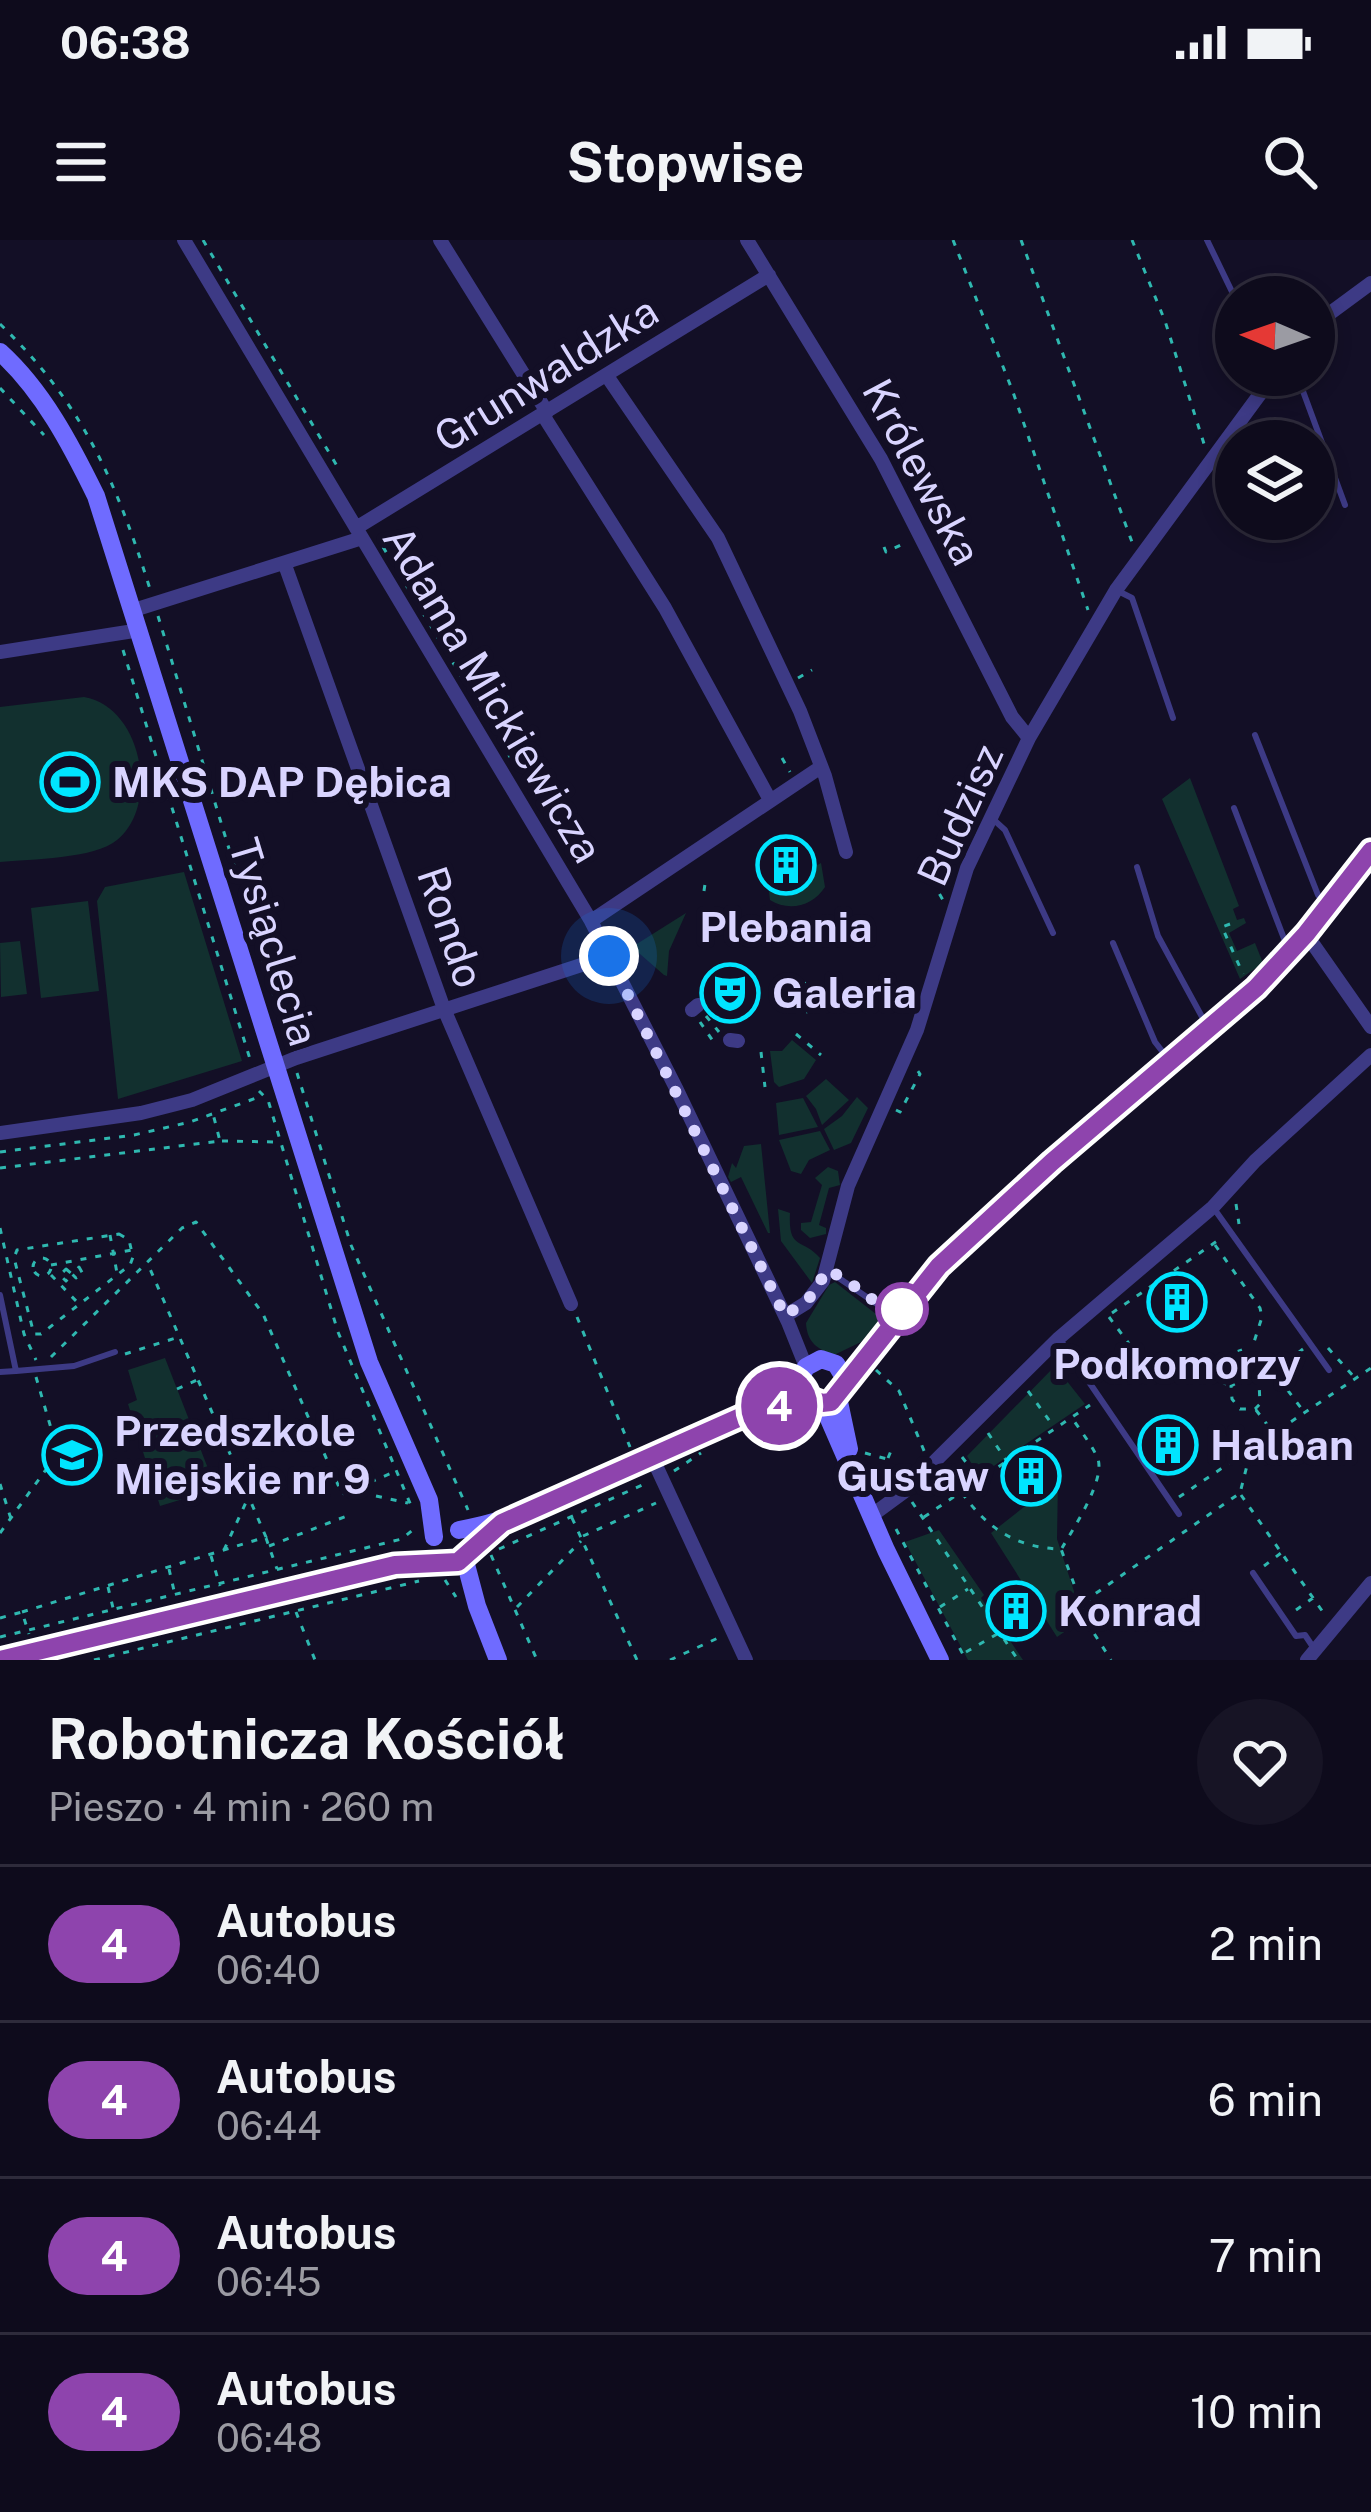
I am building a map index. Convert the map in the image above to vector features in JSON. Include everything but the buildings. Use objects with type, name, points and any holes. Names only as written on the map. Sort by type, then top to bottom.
[{"type":"street","name":"Adama Mickiewicza","points":[[184,240],[591,921],[820,1384]]},
{"type":"street","points":[[440,240],[780,798]]},
{"type":"street","name":"Królewska","points":[[747,240],[881,459],[1012,717],[1029,738]]},
{"type":"street","name":"Grunwaldzka","points":[[134,610],[285,565],[364,535],[545,414],[769,275]]},
{"type":"street","points":[[1335,310],[1371,284]]},
{"type":"street","name":"Tysiąclecia","points":[[0,352],[71,444],[96,496],[369,1362],[433,1539]]},
{"type":"street","points":[[607,376],[718,538],[778,659],[821,767],[846,852]]},
{"type":"street","name":"Budzisz","points":[[787,1319],[814,1294],[826,1270],[848,1186],[917,1030],[959,891],[1029,738],[1116,590],[1259,396]]},
{"type":"street","name":"Rondo","points":[[285,565],[445,1009],[571,1304]]},
{"type":"street","points":[[0,652],[140,630]]},
{"type":"street","points":[[591,921],[821,767]]},
{"type":"street","points":[[401,1558],[443,1528],[502,1523],[652,1457],[747,1422],[866,1361],[892,1322],[956,1251],[1251,992],[1306,934],[1371,851]]},
{"type":"street","points":[[1306,934],[1371,1027]]},
{"type":"street","points":[[0,1133],[141,1113],[609,956]]},
{"type":"street","points":[[871,1516],[905,1492],[1059,1338],[1213,1207],[1255,1161],[1367,1059]]},
{"type":"street","points":[[820,1384],[871,1516],[940,1660]]},
{"type":"street","points":[[652,1457],[746,1660]]},
{"type":"street","name":"Tysiąclecia","points":[[419,1502],[457,1529]]},
{"type":"street","points":[[1,1660],[401,1558],[461,1558],[502,1523]]},
{"type":"street","points":[[457,1529],[466,1538],[461,1558],[470,1609],[498,1660]]},
{"type":"street","points":[[433,1539],[433,1553],[461,1558]]},
{"type":"street","points":[[1311,1655],[1371,1583]]},
{"type":"lane","points":[[1207,240],[1224,276]]},
{"type":"lane","points":[[1306,396],[1345,505]]},
{"type":"lane","points":[[1116,590],[1132,598],[1173,718]]},
{"type":"lane","points":[[1255,735],[1318,895],[1328,906]]},
{"type":"lane","points":[[1234,808],[1290,952]]},
{"type":"lane","points":[[990,818],[1005,830],[1053,933]]},
{"type":"lane","points":[[1137,867],[1158,935],[1209,1029]]},
{"type":"lane","points":[[1113,943],[1155,1042],[1171,1063]]},
{"type":"lane","points":[[1213,1207],[1330,1370]]},
{"type":"lane","points":[[826,1270],[842,1277],[892,1322]]},
{"type":"lane","points":[[0,1295],[16,1371]]},
{"type":"lane","points":[[1059,1338],[1183,1513]]},
{"type":"lane","points":[[0,1372],[74,1366],[115,1352]]},
{"type":"lane","points":[[1252,1573],[1296,1636],[1305,1635],[1311,1655]]},
{"type":"path","points":[[203,240],[346,481]]},
{"type":"path","points":[[953,240],[1013,392],[1090,616]]},
{"type":"path","points":[[1021,240],[1134,550],[1142,556]]},
{"type":"path","points":[[1132,240],[1165,321],[1207,452],[1214,458]]},
{"type":"path","points":[[0,388],[53,445]]},
{"type":"path","points":[[364,535],[386,548],[578,869]]},
{"type":"path","points":[[884,548],[886,552],[912,539]]},
{"type":"path","points":[[0,1152],[134,1135],[261,1096],[120,634]]},
{"type":"path","points":[[782,758],[794,780]]},
{"type":"path","points":[[932,881],[946,908]]},
{"type":"path","points":[[704,891],[705,884]]},
{"type":"path","points":[[1230,924],[1222,927],[1251,992]]},
{"type":"path","points":[[806,1012],[801,985],[810,982]]},
{"type":"path","points":[[695,1007],[728,1042],[720,1034],[695,1007]]},
{"type":"path","points":[[796,1034],[820,1055]]},
{"type":"path","points":[[761,1052],[765,1087]]},
{"type":"path","points":[[891,1108],[900,1112],[920,1074],[913,1064]]},
{"type":"path","points":[[214,1114],[220,1141]]},
{"type":"path","points":[[134,1135],[135,1151]]},
{"type":"path","points":[[0,1168],[220,1141],[280,1142]]},
{"type":"path","points":[[68,1143],[70,1160]]},
{"type":"path","points":[[10,1150],[13,1166]]},
{"type":"path","points":[[0,1228],[34,1360],[49,1359],[182,1228],[196,1222],[263,1314],[342,1494],[395,1471]]},
{"type":"path","points":[[110,1234],[118,1274]]},
{"type":"path","points":[[110,1234],[126,1237],[132,1262],[39,1335],[33,1332],[14,1258],[17,1250],[40,1245],[110,1234]]},
{"type":"path","points":[[1232,1386],[1192,1367],[1133,1349],[1108,1316],[1214,1243],[1260,1308],[1254,1342]]},
{"type":"path","points":[[18,1272],[34,1269],[41,1259],[40,1245]]},
{"type":"path","points":[[41,1259],[51,1265],[132,1250]]},
{"type":"path","points":[[147,1262],[278,1571]]},
{"type":"path","points":[[49,1273],[51,1265]]},
{"type":"path","points":[[34,1269],[41,1276],[49,1273]]},
{"type":"path","points":[[59,1281],[62,1270],[72,1274]]},
{"type":"path","points":[[49,1273],[79,1304]]},
{"type":"path","points":[[99,1288],[108,1299]]},
{"type":"path","points":[[571,1304],[631,1450]]},
{"type":"path","points":[[20,1318],[29,1316]]},
{"type":"path","points":[[115,1352],[127,1354],[181,1336]]},
{"type":"path","points":[[1305,1413],[1274,1372],[1310,1343]]},
{"type":"path","points":[[1192,1367],[1242,1351]]},
{"type":"path","points":[[871,1365],[899,1390],[932,1465]]},
{"type":"path","points":[[1178,1498],[1371,1368]]},
{"type":"path","points":[[1018,1377],[1055,1429]]},
{"type":"path","points":[[1232,1386],[1248,1377]]},
{"type":"path","points":[[177,1389],[198,1380]]},
{"type":"path","points":[[1255,1408],[1262,1395],[1259,1382]]},
{"type":"path","points":[[747,1422],[820,1384]]},
{"type":"path","points":[[1232,1386],[1235,1405],[1255,1408],[1274,1434]]},
{"type":"path","points":[[36,1388],[65,1476],[75,1475]]},
{"type":"path","points":[[922,1518],[1101,1397]]},
{"type":"path","points":[[1061,1550],[1080,1518],[1099,1469],[1099,1461],[1071,1417]]},
{"type":"path","points":[[978,1418],[1007,1461]]},
{"type":"path","points":[[952,1444],[980,1480]]},
{"type":"path","points":[[887,1459],[893,1446]]},
{"type":"path","points":[[461,1558],[490,1553],[661,1477],[710,1447]]},
{"type":"path","points":[[0,1533],[58,1453],[68,1449]]},
{"type":"path","points":[[1088,1621],[1092,1596],[1240,1493],[1251,1450]]},
{"type":"path","points":[[863,1452],[887,1459],[902,1485]]},
{"type":"path","points":[[0,1484],[11,1520]]},
{"type":"path","points":[[457,1489],[473,1514]]},
{"type":"path","points":[[962,1493],[982,1521],[999,1532],[1034,1549],[1061,1550]]},
{"type":"path","points":[[1240,1493],[1329,1621]]},
{"type":"path","points":[[224,1550],[248,1496]]},
{"type":"path","points":[[376,1496],[419,1502]]},
{"type":"path","points":[[515,1609],[582,1538],[669,1496]]},
{"type":"path","points":[[909,1498],[1018,1660]]},
{"type":"path","points":[[1183,1513],[1196,1524]]},
{"type":"path","points":[[269,1546],[352,1514]]},
{"type":"path","points":[[572,1516],[637,1660]]},
{"type":"path","points":[[892,1522],[966,1660]]},
{"type":"path","points":[[0,1618],[266,1537]]},
{"type":"path","points":[[0,1636],[403,1540],[401,1558]]},
{"type":"path","points":[[1061,1550],[1088,1621],[1112,1660]]},
{"type":"path","points":[[490,1553],[537,1660]]},
{"type":"path","points":[[1264,1566],[1282,1553]]},
{"type":"path","points":[[211,1554],[220,1586]]},
{"type":"path","points":[[168,1567],[175,1596]]},
{"type":"path","points":[[94,1660],[437,1577],[470,1609]]},
{"type":"path","points":[[108,1585],[114,1612]]},
{"type":"path","points":[[940,1607],[969,1588]]},
{"type":"path","points":[[1296,1610],[1313,1598]]},
{"type":"path","points":[[295,1611],[315,1660]]},
{"type":"path","points":[[22,1612],[28,1633]]},
{"type":"path","points":[[963,1653],[1000,1632]]},
{"type":"path","points":[[670,1660],[731,1633]]},
{"type":"green space","name":"MKS DAP Dębica","points":[[84,697],[104,704],[131,737],[141,781],[131,824],[117,840],[94,851],[0,862],[0,707]]},
{"type":"green space","points":[[1190,778],[1239,906],[1233,909],[1237,920],[1244,918],[1246,923],[1229,933],[1237,951],[1255,943],[1263,963],[1240,979],[1162,799]]},
{"type":"green space","points":[[821,863],[825,887],[814,899],[793,906],[770,900],[769,892]]},
{"type":"green space","points":[[184,872],[242,1061],[118,1099],[97,901],[105,887]]},
{"type":"green space","points":[[88,901],[99,991],[41,998],[31,908]]},
{"type":"green space","points":[[686,913],[669,951],[667,976],[632,947]]},
{"type":"green space","points":[[20,941],[27,994],[1,997],[0,943]]},
{"type":"green space","points":[[792,1040],[816,1060],[804,1079],[779,1087],[774,1082],[770,1051],[782,1051]]},
{"type":"green space","points":[[826,1079],[849,1100],[822,1125],[806,1096]]},
{"type":"green space","points":[[857,1097],[868,1108],[851,1143],[834,1150],[824,1129]]},
{"type":"green space","points":[[803,1098],[818,1127],[779,1135],[776,1103]]},
{"type":"green space","points":[[820,1131],[830,1150],[809,1160],[801,1174],[791,1171],[779,1140]]},
{"type":"green space","points":[[761,1144],[770,1233],[741,1177],[731,1182],[728,1177],[744,1146]]},
{"type":"green space","points":[[828,1167],[838,1171],[840,1185],[829,1188],[819,1225],[826,1228],[826,1234],[810,1238],[801,1230],[801,1223],[811,1222],[822,1185],[815,1178]]},
{"type":"green space","points":[[778,1209],[790,1213],[794,1238],[820,1258],[812,1283],[781,1241]]},
{"type":"green space","points":[[835,1282],[881,1318],[861,1342],[834,1355],[814,1344],[806,1323]]},
{"type":"green space","points":[[165,1358],[216,1489],[160,1506],[128,1404],[137,1400],[128,1370]]},
{"type":"green space","points":[[1055,1366],[1085,1404],[979,1476],[967,1456]]},
{"type":"green space","points":[[1058,1480],[1057,1539],[1083,1619],[1057,1637],[991,1533]]},
{"type":"green space","points":[[939,1530],[1023,1660],[968,1660],[905,1542]]},
{"type":"bus line","name":"4","points":[[0,1660],[395,1565],[454,1564],[502,1523],[745,1415],[808,1398],[831,1402],[939,1266],[1052,1162],[1256,988],[1371,851]]},
{"type":"place","name":"MKS DAP Dębica","points":[[70,782]]},
{"type":"place","name":"Plebania","points":[[786,865]]},
{"type":"place","name":"Galeria","points":[[730,993]]},
{"type":"place","name":"Podkomorzy","points":[[1177,1302]]},
{"type":"place","name":"Halban","points":[[1168,1445]]},
{"type":"place","name":"Przedszkole Miejskie nr 9","points":[[72,1455]]},
{"type":"place","name":"Gustaw","points":[[1031,1476]]},
{"type":"place","name":"Konrad","points":[[1016,1611]]},
{"type":"route","points":[[609,956],[785,1316],[806,1303],[826,1270],[896,1317],[902,1309]]}]
